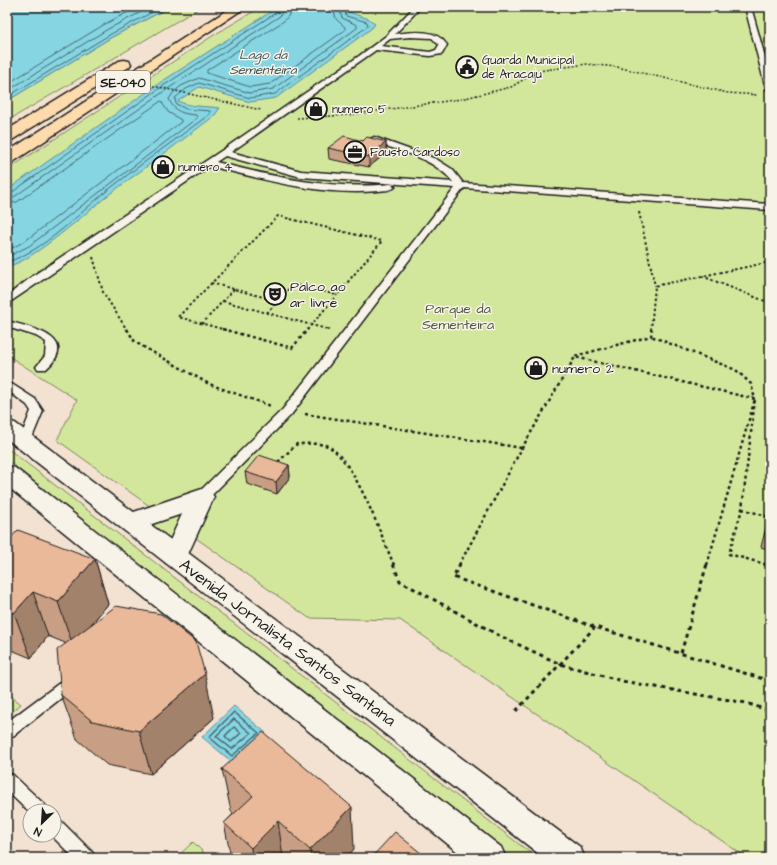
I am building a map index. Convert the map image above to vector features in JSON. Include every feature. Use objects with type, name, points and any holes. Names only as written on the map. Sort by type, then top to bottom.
[{"type":"main road","name":"SE-040","points":[[7,158],[240,7]]},
{"type":"main road","name":"SE-040","points":[[7,137],[135,58]]},
{"type":"main road","name":"Avenida Jornalista Santos Santana","points":[[16,435],[568,858]]},
{"type":"main road","points":[[7,474],[166,608],[490,858]]},
{"type":"main road","points":[[131,522],[202,497]]},
{"type":"main road","points":[[175,556],[202,497]]},
{"type":"lane","points":[[7,301],[38,277],[280,115],[375,48],[418,7]]},
{"type":"lane","points":[[748,7],[770,90]]},
{"type":"lane","points":[[375,48],[430,54],[439,52],[443,44],[437,37],[430,35],[388,37]]},
{"type":"lane","points":[[374,139],[433,161],[449,171],[461,186]]},
{"type":"lane","points":[[224,153],[301,174],[770,207]]},
{"type":"lane","points":[[209,163],[288,182],[316,187],[369,189],[420,183]]},
{"type":"lane","points":[[202,497],[287,412],[461,186]]},
{"type":"lane","points":[[7,324],[40,334],[51,341],[52,355],[50,360],[42,367]]},
{"type":"lane","points":[[7,385],[31,402],[37,411],[16,435]]},
{"type":"lane","points":[[7,731],[86,670]]},
{"type":"lane","points":[[7,780],[31,803]]},
{"type":"lane","points":[[62,834],[86,858]]},
{"type":"path","points":[[148,85],[280,115],[309,119],[462,99],[511,87],[538,71],[587,64],[618,67],[728,93],[763,95]]},
{"type":"path","points":[[636,198],[655,286],[651,336]]},
{"type":"path","points":[[278,216],[382,241],[337,295],[292,348],[178,317],[278,216]]},
{"type":"path","points":[[90,243],[103,292],[135,342],[209,384],[287,412],[522,448]]},
{"type":"path","points":[[655,286],[770,262]]},
{"type":"path","points":[[702,276],[770,303]]},
{"type":"path","points":[[211,283],[278,301]]},
{"type":"path","points":[[266,313],[293,284],[337,295]]},
{"type":"path","points":[[202,324],[234,289]]},
{"type":"path","points":[[223,300],[346,334]]},
{"type":"path","points":[[770,566],[729,554],[742,509],[755,399],[751,384],[736,370],[651,336],[575,356],[522,448],[453,577],[595,627],[770,681]]},
{"type":"path","points":[[575,356],[755,399]]},
{"type":"path","points":[[681,653],[755,399]]},
{"type":"path","points":[[242,457],[280,462],[297,444],[326,445],[344,460],[363,492],[400,581],[500,636],[560,664],[622,681],[746,703],[770,711]]},
{"type":"path","points":[[742,509],[770,517]]},
{"type":"path","points":[[516,711],[595,627]]},
{"type":"green space","points":[[170,7],[201,7],[7,121],[7,101],[112,37]]},
{"type":"green space","name":"Parque da Sementeira","points":[[261,7],[770,7],[770,858],[747,858],[400,620],[309,618],[179,526],[171,540],[147,523],[165,517],[57,440],[77,400],[7,355],[7,170],[214,35]]},
{"type":"green space","points":[[7,448],[537,858],[508,858],[7,460]]},
{"type":"green space","points":[[7,693],[21,704],[7,717]]},
{"type":"green space","points":[[193,842],[209,858],[176,858]]},
{"type":"water","points":[[7,7],[170,7],[112,37],[7,101]]},
{"type":"water","name":"Lago da Sementeira","points":[[278,7],[346,7],[349,12],[369,19],[375,24],[372,28],[276,98],[250,102],[199,87],[178,101],[193,105],[220,108],[214,116],[111,193],[60,235],[30,256],[17,263],[7,266],[7,190],[161,82]]},
{"type":"water","points":[[234,706],[266,733],[232,762],[202,737]]},
{"type":"building","points":[[344,136],[363,141],[367,137],[386,142],[369,157],[328,148]]},
{"type":"building","points":[[259,455],[289,465],[276,482],[245,472]]},
{"type":"building","points":[[770,516],[770,537],[765,535]]},
{"type":"building","points":[[18,530],[95,559],[58,602],[33,592],[14,613],[7,611],[7,542]]},
{"type":"building","points":[[116,606],[161,614],[196,642],[205,674],[139,731],[92,721],[61,695],[57,650]]},
{"type":"building","points":[[263,732],[352,807],[310,850],[278,821],[251,848],[224,823],[253,796],[222,769]]},
{"type":"building","points":[[395,832],[427,858],[371,858]]},
{"type":"place","name":"Guarda Municipal de Aracaju","points":[[467,67]]},
{"type":"place","name":"numero 5","points":[[316,109]]},
{"type":"place","name":"Fausto Cardoso","points":[[355,152]]},
{"type":"place","name":"numero 4","points":[[163,167]]},
{"type":"place","name":"Palco ao ar livre","points":[[275,294]]},
{"type":"place","name":"numero 2","points":[[536,368]]}]
